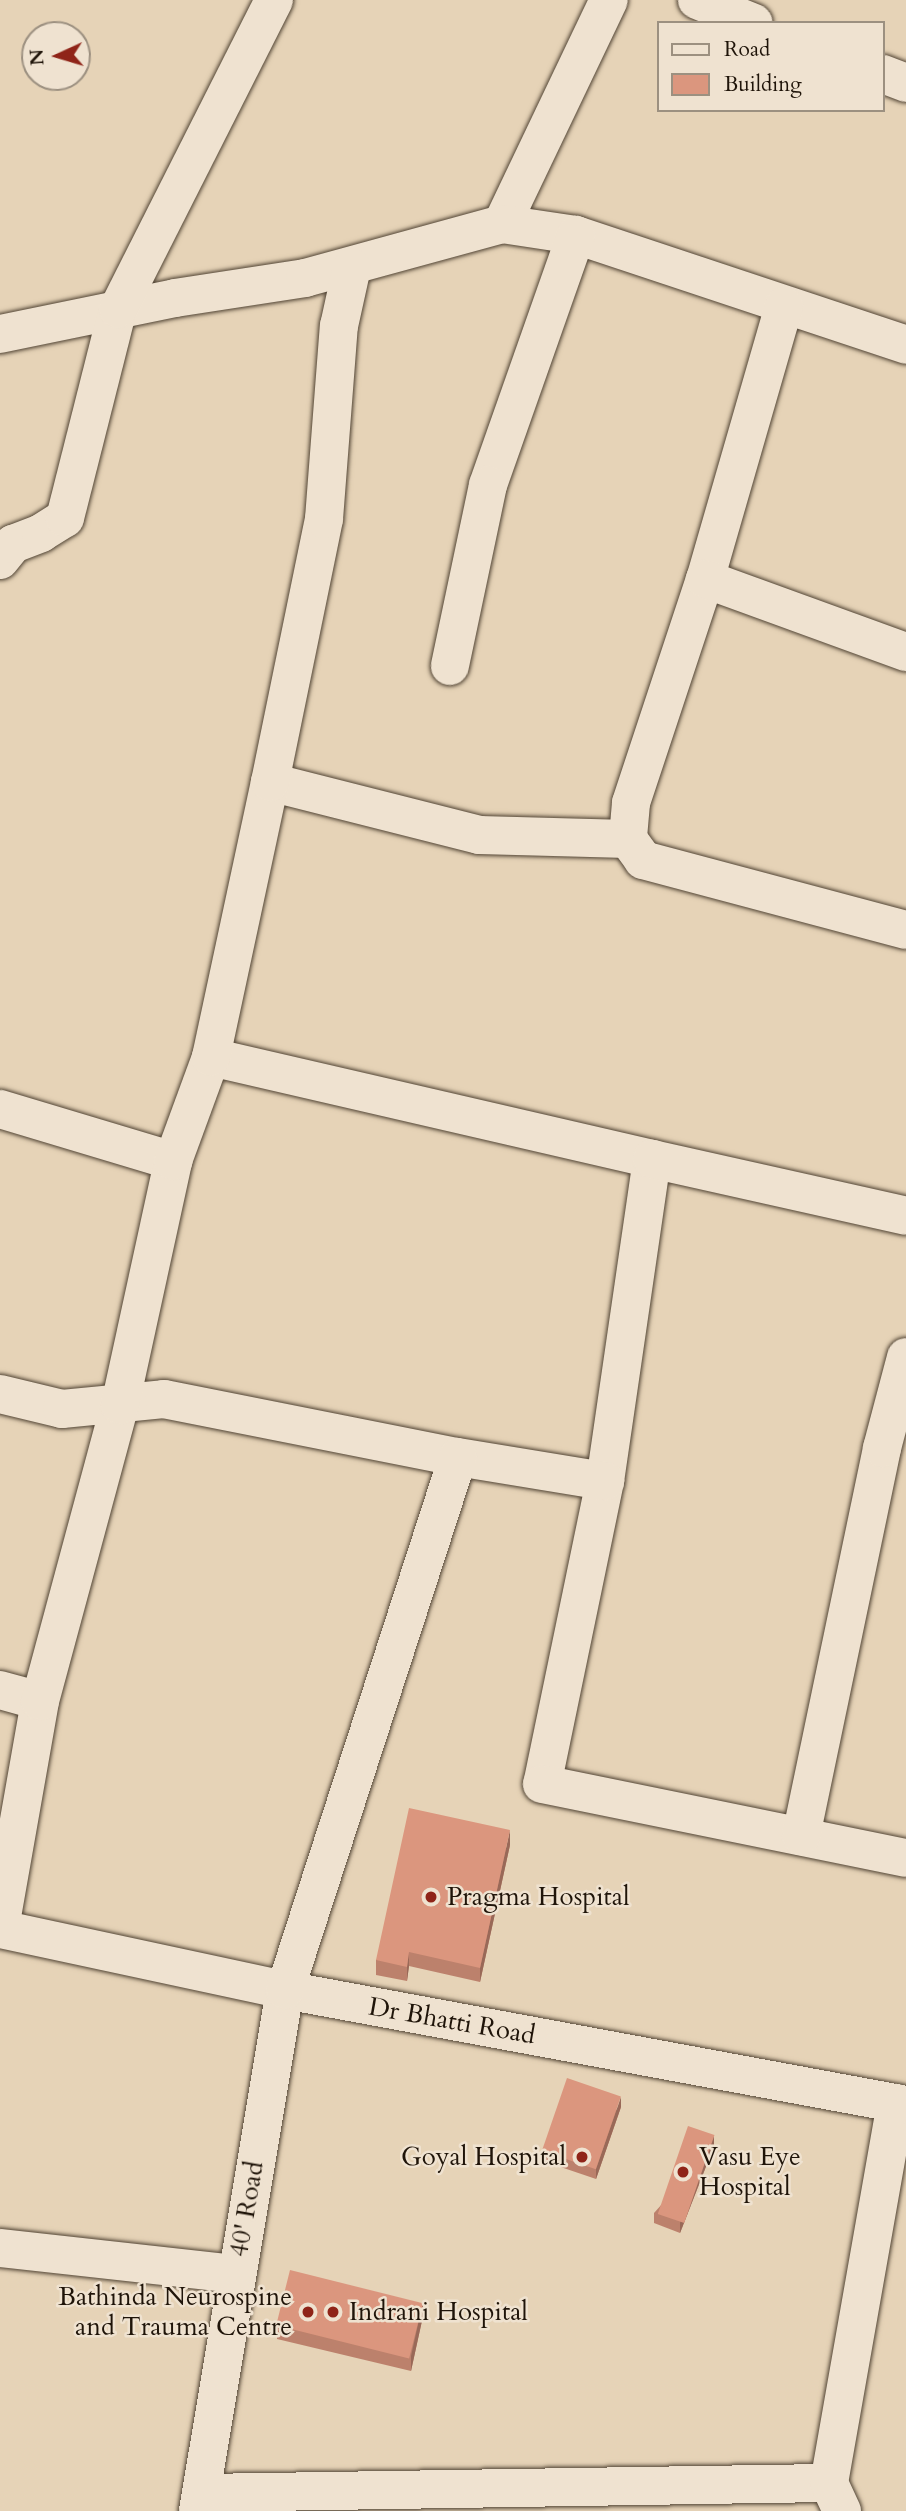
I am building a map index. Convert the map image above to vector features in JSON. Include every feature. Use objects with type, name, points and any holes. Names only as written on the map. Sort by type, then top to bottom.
[{"type":"street","points":[[0,560],[13,544],[41,533],[65,518],[118,309],[274,0]]},
{"type":"street","points":[[502,224],[609,0]]},
{"type":"street","points":[[697,0],[749,21]]},
{"type":"street","points":[[885,75],[906,83]]},
{"type":"street","points":[[0,334],[118,309],[305,278],[502,224],[576,235],[906,345]]},
{"type":"street","points":[[450,666],[488,485],[576,235]]},
{"type":"street","points":[[0,1928],[40,1700],[120,1405],[173,1161],[211,1057],[270,782],[324,519],[339,326],[352,267]]},
{"type":"street","points":[[784,306],[705,579],[631,803],[628,839],[643,860],[906,930]]},
{"type":"street","points":[[705,579],[906,652]]},
{"type":"street","points":[[270,782],[479,835],[628,839]]},
{"type":"street","points":[[211,1057],[906,1216]]},
{"type":"street","points":[[0,1109],[173,1161]]},
{"type":"street","points":[[653,1159],[605,1481],[542,1784],[906,1858]]},
{"type":"street","points":[[801,1836],[882,1448],[906,1357]]},
{"type":"street","points":[[0,1394],[62,1409],[164,1399],[458,1457],[605,1481]]},
{"type":"street","name":"40' Road","points":[[200,2502],[285,1990],[458,1457]]},
{"type":"street","points":[[0,1690],[40,1700]]},
{"type":"street","name":"Dr Bhatti Road","points":[[0,1928],[285,1990],[901,2104]]},
{"type":"street","points":[[200,2502],[836,2497],[901,2104]]},
{"type":"street","points":[[0,2248],[236,2273]]},
{"type":"building","points":[[409,1808],[510,1830],[480,1968],[409,1952],[407,1967],[376,1960]]},
{"type":"building","points":[[567,2078],[621,2097],[596,2169],[542,2151]]},
{"type":"building","points":[[688,2126],[714,2135],[684,2223],[658,2214]]},
{"type":"building","points":[[290,2270],[423,2303],[409,2358],[276,2325]]},
{"type":"place","name":"Pragma Hospital","points":[[431,1897]]},
{"type":"place","name":"Goyal Hospital","points":[[582,2157]]},
{"type":"place","name":"Vasu Eye Hospital","points":[[683,2172]]},
{"type":"place","name":"Bathinda Neurospine and Trauma Centre","points":[[308,2312]]},
{"type":"place","name":"Indrani Hospital","points":[[333,2312]]}]
